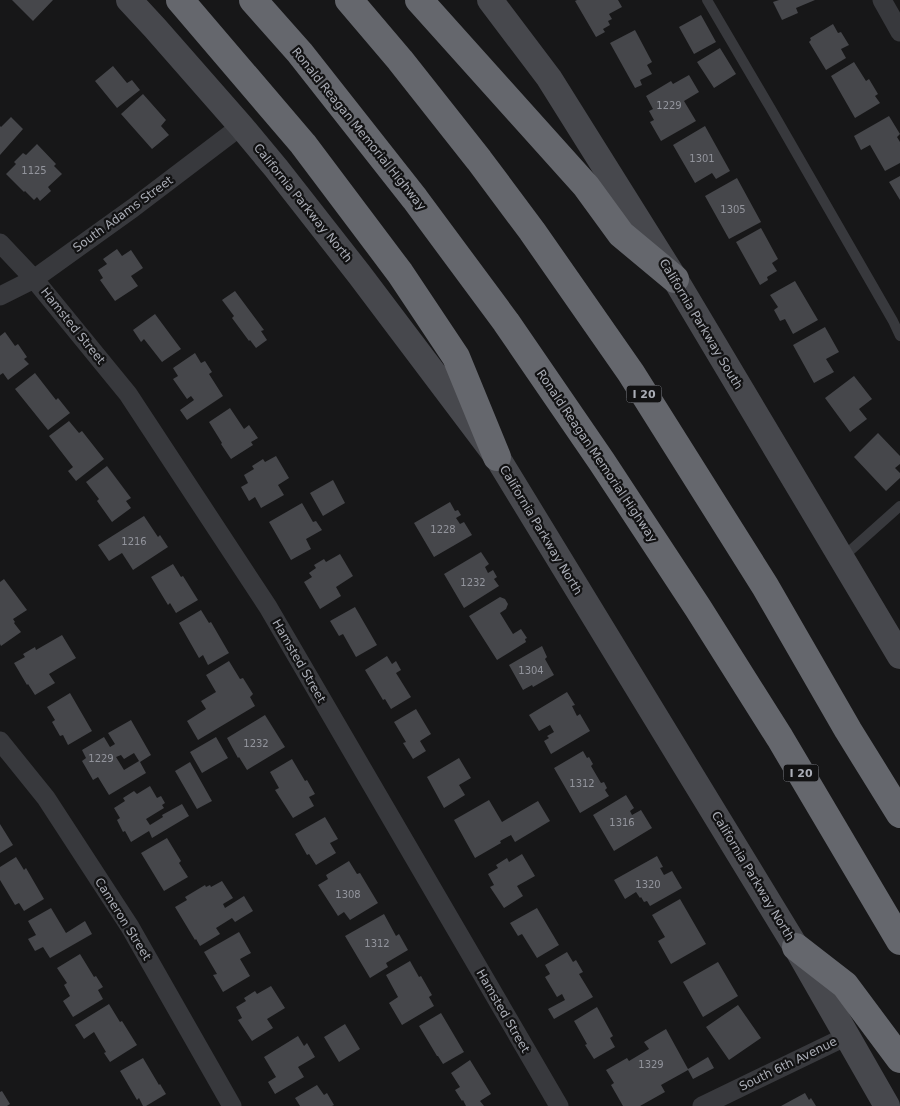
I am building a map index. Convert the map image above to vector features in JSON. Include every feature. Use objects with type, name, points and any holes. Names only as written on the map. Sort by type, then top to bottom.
[{"type":"highway","points":[[180,0],[303,144],[400,273],[456,357],[497,458]]},
{"type":"highway","name":"Ronald Reagan Memorial Highway","points":[[253,0],[300,53],[416,199],[506,322],[602,462],[698,608],[780,738],[900,941]]},
{"type":"highway","name":"I 20","points":[[349,0],[400,60],[479,160],[532,231],[631,373],[765,586],[848,730],[900,814]]},
{"type":"highway","points":[[420,0],[586,186],[621,234],[675,279]]},
{"type":"highway","points":[[796,948],[846,986],[900,1059]]},
{"type":"main road","name":"California Parkway North","points":[[130,0],[241,126],[359,274],[497,458],[796,948],[888,1106]]},
{"type":"main road","name":"California Parkway South","points":[[490,0],[549,78],[675,279],[899,651]]},
{"type":"street","points":[[882,0],[900,32]]},
{"type":"street","name":"South Adams Street","points":[[0,296],[34,278],[133,208],[241,126]]},
{"type":"street","name":"Hamsted Street","points":[[0,243],[34,278],[128,394],[268,607],[559,1106]]},
{"type":"street","name":"Cameron Street","points":[[0,741],[46,798],[130,927],[232,1106]]},
{"type":"street","name":"South 6th Avenue","points":[[702,1106],[847,1036]]},
{"type":"lane","points":[[707,0],[806,168],[900,336]]},
{"type":"lane","points":[[842,557],[900,506]]},
{"type":"building","points":[[12,0],[53,0],[33,21]]},
{"type":"building","points":[[618,0],[622,7],[609,14],[612,19],[608,21],[610,25],[603,29],[605,32],[596,37],[575,1]]},
{"type":"building","points":[[779,0],[815,0],[796,8],[798,13],[782,20],[773,2]]},
{"type":"building","points":[[701,15],[716,42],[694,54],[679,27]]},
{"type":"building","points":[[833,24],[838,33],[841,32],[849,45],[841,49],[846,58],[826,70],[809,42],[810,38]]},
{"type":"building","points":[[635,30],[652,62],[647,65],[652,74],[640,80],[642,85],[635,88],[610,43]]},
{"type":"building","points":[[720,48],[736,74],[714,88],[697,62]]},
{"type":"building","points":[[854,62],[866,81],[869,79],[878,94],[875,96],[880,103],[855,118],[831,76]]},
{"type":"building","points":[[113,66],[127,83],[132,80],[140,90],[117,108],[95,81]]},
{"type":"building","points":[[689,75],[699,92],[684,101],[696,121],[661,141],[650,122],[654,120],[649,111],[653,109],[646,96],[671,81],[673,84]]},
{"type":"building","points":[[143,94],[166,120],[161,126],[169,135],[152,149],[121,114]]},
{"type":"building","points":[[889,116],[900,134],[897,137],[900,142],[900,163],[885,171],[870,145],[861,150],[854,136]]},
{"type":"building","points":[[11,117],[23,129],[0,155],[0,126]]},
{"type":"building","points":[[705,126],[730,171],[716,179],[712,173],[695,183],[673,145]]},
{"type":"building","points":[[37,144],[56,164],[54,166],[62,174],[48,187],[51,191],[40,201],[37,197],[34,200],[6,174],[23,153],[26,155]]},
{"type":"building","points":[[900,176],[900,200],[889,182]]},
{"type":"building","points":[[737,178],[761,222],[729,239],[705,196]]},
{"type":"building","points":[[761,228],[778,259],[772,263],[777,271],[767,277],[768,280],[760,285],[736,242]]},
{"type":"building","points":[[117,249],[122,256],[131,250],[143,268],[131,276],[138,286],[115,301],[100,280],[103,278],[98,270],[107,264],[103,259]]},
{"type":"building","points":[[795,281],[818,320],[793,334],[785,319],[780,321],[774,310],[778,307],[770,295]]},
{"type":"building","points":[[235,291],[264,330],[261,331],[267,340],[256,348],[232,318],[234,316],[222,300]]},
{"type":"building","points":[[155,314],[181,349],[162,362],[144,339],[141,342],[133,330]]},
{"type":"building","points":[[825,327],[839,352],[826,359],[834,372],[814,383],[793,345]]},
{"type":"building","points":[[5,332],[15,346],[18,344],[27,357],[24,359],[29,364],[8,380],[3,373],[0,375],[0,336]]},
{"type":"building","points":[[195,353],[201,363],[205,361],[212,372],[209,374],[223,396],[187,420],[180,410],[194,400],[191,396],[187,399],[173,379],[178,376],[173,368]]},
{"type":"building","points":[[35,373],[56,400],[58,398],[70,413],[48,430],[15,389]]},
{"type":"building","points":[[854,376],[872,399],[859,409],[867,419],[850,432],[825,398]]},
{"type":"building","points":[[230,408],[244,429],[249,425],[258,438],[251,442],[253,445],[231,459],[209,422]]},
{"type":"building","points":[[69,421],[79,433],[82,431],[104,459],[76,481],[68,471],[73,467],[49,436]]},
{"type":"building","points":[[878,433],[900,456],[900,464],[895,468],[900,473],[900,478],[886,491],[854,457]]},
{"type":"building","points":[[276,456],[289,478],[278,485],[284,495],[261,508],[255,497],[249,501],[241,487],[248,483],[244,475],[254,469],[252,466],[263,459],[265,462]]},
{"type":"building","points":[[107,466],[131,498],[126,501],[131,508],[112,522],[97,501],[99,499],[86,482]]},
{"type":"building","points":[[333,480],[345,503],[323,516],[310,493]]},
{"type":"building","points":[[450,502],[455,511],[458,510],[461,515],[456,518],[460,524],[464,522],[472,535],[434,557],[414,523]]},
{"type":"building","points":[[302,503],[313,522],[316,521],[322,530],[306,539],[311,549],[291,560],[269,522]]},
{"type":"building","points":[[144,516],[158,537],[160,535],[168,547],[133,570],[122,553],[109,561],[98,545]]},
{"type":"building","points":[[481,552],[489,564],[485,567],[488,573],[493,570],[497,577],[494,579],[499,586],[464,608],[444,574]]},
{"type":"building","points":[[340,554],[353,576],[336,587],[341,596],[320,609],[304,582],[312,577],[309,573],[316,568],[314,565],[324,559],[326,562]]},
{"type":"building","points":[[173,564],[198,600],[176,613],[170,603],[168,605],[151,577]]},
{"type":"building","points":[[4,579],[27,610],[13,619],[21,632],[1,646],[0,582]]},
{"type":"building","points":[[500,597],[505,599],[508,604],[506,609],[500,613],[513,634],[521,629],[527,638],[525,639],[526,642],[497,660],[469,616]]},
{"type":"building","points":[[355,607],[377,645],[356,657],[343,634],[339,636],[330,621]]},
{"type":"building","points":[[201,610],[209,623],[211,622],[229,653],[208,665],[203,655],[199,658],[179,623]]},
{"type":"building","points":[[62,635],[76,658],[49,674],[55,683],[35,695],[14,663],[25,657],[23,654],[35,647],[36,650]]},
{"type":"building","points":[[542,646],[547,657],[545,659],[554,675],[533,687],[532,685],[523,690],[509,665]]},
{"type":"building","points":[[387,656],[392,664],[396,661],[401,670],[396,673],[411,697],[391,709],[385,699],[383,700],[365,670]]},
{"type":"building","points":[[229,661],[240,679],[243,678],[253,694],[250,697],[255,706],[198,740],[187,721],[206,709],[201,701],[216,692],[206,675]]},
{"type":"building","points":[[567,692],[575,705],[572,706],[577,716],[580,714],[590,731],[551,754],[544,741],[549,738],[547,736],[554,732],[550,725],[539,731],[529,715]]},
{"type":"building","points":[[70,693],[92,731],[68,745],[63,735],[60,736],[52,722],[55,720],[47,707]]},
{"type":"building","points":[[416,709],[431,734],[420,741],[426,751],[413,759],[403,743],[406,742],[394,722]]},
{"type":"building","points":[[265,715],[285,747],[247,770],[227,738]]},
{"type":"building","points":[[131,720],[151,755],[140,762],[146,773],[109,795],[98,777],[93,780],[82,761],[86,758],[82,750],[104,737],[110,747],[115,744],[108,733]],"holes":[[[134,753],[139,761],[124,770],[116,757],[121,755],[124,759]]]},
{"type":"building","points":[[216,737],[228,758],[202,773],[190,752]]},
{"type":"building","points":[[583,751],[593,764],[591,766],[601,783],[604,782],[607,788],[605,790],[609,796],[580,813],[554,768]]},
{"type":"building","points":[[459,758],[471,778],[459,785],[465,795],[444,808],[427,777]]},
{"type":"building","points":[[292,759],[315,794],[309,797],[314,806],[293,818],[275,790],[279,788],[270,772]]},
{"type":"building","points":[[190,762],[212,801],[197,809],[175,771]]},
{"type":"building","points":[[150,786],[157,798],[161,796],[165,803],[162,805],[164,808],[146,819],[150,825],[163,817],[162,815],[182,804],[189,816],[152,838],[149,831],[131,842],[117,820],[120,818],[114,808],[125,801],[123,798],[134,791],[137,794]]},
{"type":"building","points":[[626,795],[634,808],[630,811],[632,815],[641,810],[652,828],[614,851],[593,815]]},
{"type":"building","points":[[489,800],[502,822],[538,801],[550,821],[515,842],[511,835],[475,858],[454,820]]},
{"type":"building","points":[[325,817],[338,839],[330,843],[336,853],[316,865],[309,854],[307,855],[295,834]]},
{"type":"building","points":[[0,824],[13,845],[0,853]]},
{"type":"building","points":[[167,838],[188,877],[164,891],[141,853]]},
{"type":"building","points":[[522,854],[535,876],[517,886],[523,896],[504,908],[490,887],[494,885],[488,874],[498,868],[496,865],[507,858],[509,862]]},
{"type":"building","points":[[657,856],[663,867],[660,868],[664,875],[672,871],[682,888],[650,906],[636,892],[625,899],[614,880]]},
{"type":"building","points":[[16,857],[24,870],[26,868],[44,899],[24,911],[19,903],[15,905],[0,880],[0,867]]},
{"type":"building","points":[[349,861],[357,874],[360,873],[378,903],[350,920],[344,912],[338,916],[318,885],[328,879],[326,875]]},
{"type":"building","points":[[222,881],[233,898],[223,904],[225,908],[244,896],[253,911],[235,922],[232,918],[216,928],[220,934],[200,946],[175,907],[187,900],[185,897],[205,885],[206,887],[210,885],[211,887]]},
{"type":"building","points":[[680,899],[706,944],[671,964],[658,941],[665,937],[652,915]]},
{"type":"building","points":[[51,908],[66,933],[85,921],[92,934],[50,958],[43,947],[35,951],[28,939],[36,935],[28,921]]},
{"type":"building","points":[[537,908],[559,945],[537,958],[522,934],[518,936],[510,923]]},
{"type":"building","points":[[384,914],[396,936],[399,934],[408,950],[386,963],[388,967],[370,978],[345,936]]},
{"type":"building","points":[[239,932],[251,953],[240,959],[250,976],[223,992],[213,975],[217,974],[204,952]]},
{"type":"building","points":[[567,952],[573,962],[576,960],[583,972],[579,974],[593,997],[554,1019],[548,1009],[565,1000],[562,994],[557,997],[545,977],[550,974],[545,965]]},
{"type":"building","points":[[80,954],[94,977],[96,976],[103,987],[98,990],[103,999],[73,1017],[63,1001],[70,996],[64,985],[67,983],[57,968]]},
{"type":"building","points":[[410,961],[432,995],[429,997],[434,1006],[402,1025],[389,1003],[398,997],[386,975]]},
{"type":"building","points":[[718,962],[738,996],[703,1017],[683,982]]},
{"type":"building","points":[[271,986],[285,1008],[267,1019],[273,1028],[252,1041],[238,1020],[242,1018],[236,1007],[246,1001],[244,998],[255,991],[257,994]]},
{"type":"building","points":[[109,1004],[137,1045],[110,1062],[94,1032],[84,1039],[75,1025]]},
{"type":"building","points":[[738,1005],[761,1038],[729,1060],[706,1027]]},
{"type":"building","points":[[597,1007],[613,1036],[610,1038],[615,1047],[594,1059],[574,1021]]},
{"type":"building","points":[[441,1013],[464,1052],[443,1064],[419,1026]]},
{"type":"building","points":[[345,1024],[360,1049],[339,1062],[324,1037]]},
{"type":"building","points":[[666,1029],[688,1069],[708,1057],[714,1068],[693,1079],[688,1070],[661,1085],[665,1092],[640,1106],[623,1106],[611,1085],[614,1083],[606,1070],[627,1058],[629,1061],[649,1049],[644,1042]]},
{"type":"building","points":[[298,1036],[304,1046],[307,1043],[315,1057],[298,1067],[304,1077],[275,1094],[268,1082],[276,1077],[264,1057]]},
{"type":"building","points":[[143,1058],[166,1094],[146,1106],[143,1106],[139,1098],[137,1100],[120,1071]]},
{"type":"building","points":[[470,1060],[491,1094],[480,1101],[484,1106],[466,1106],[455,1090],[460,1087],[451,1073]]},
{"type":"building","points":[[317,1085],[324,1095],[327,1093],[334,1105],[300,1106],[295,1098]]},
{"type":"building","points":[[2,1091],[10,1104],[7,1106],[0,1106],[0,1092]]},
{"type":"building","points":[[805,1093],[816,1106],[781,1106]]}]
